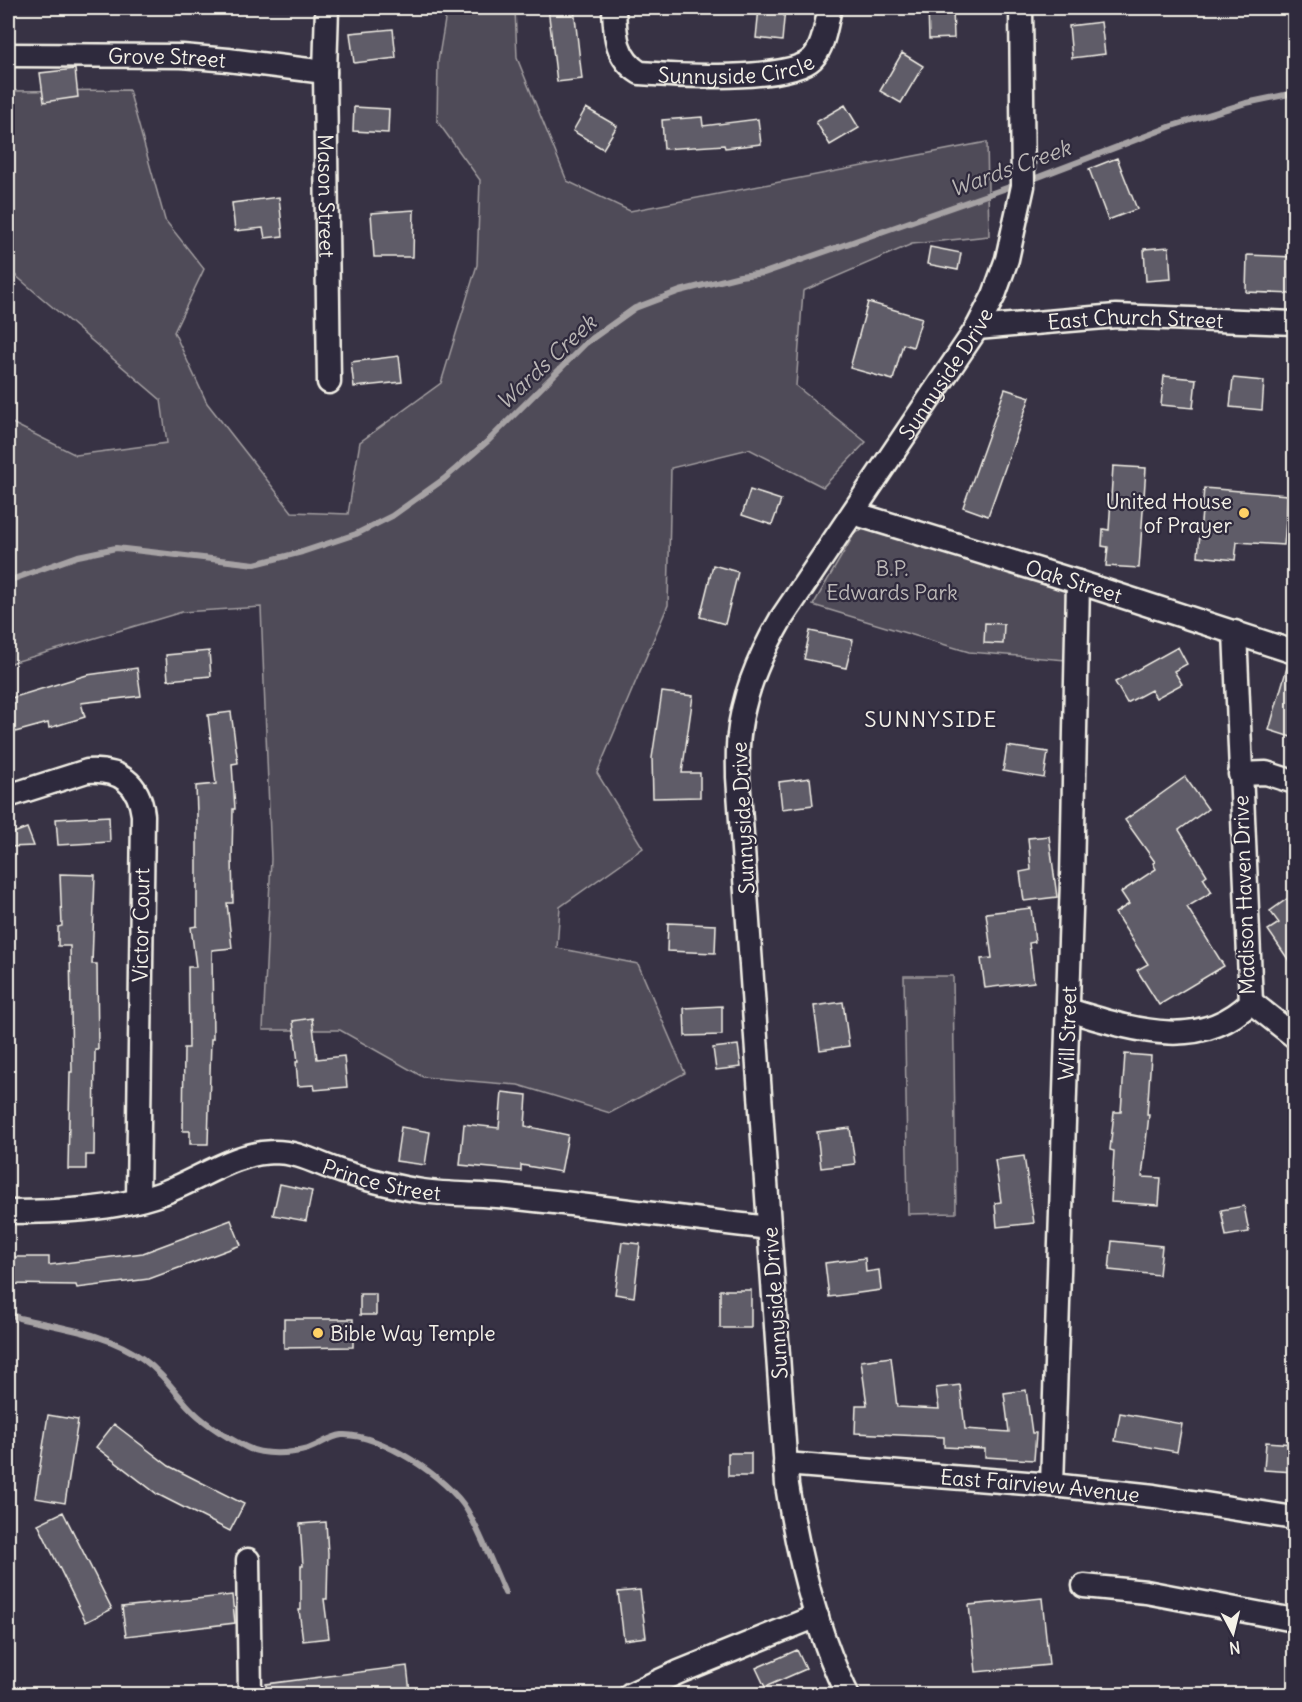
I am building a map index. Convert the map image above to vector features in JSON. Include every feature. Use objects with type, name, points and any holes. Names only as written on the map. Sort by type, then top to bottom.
[{"type":"street","name":"Mason Street","points":[[327,8],[325,72],[329,382]]},
{"type":"street","name":"Sunnyside Circle","points":[[614,8],[619,52],[631,68],[639,73],[703,77],[734,76],[802,66],[817,54],[830,8]]},
{"type":"street","name":"Sunnyside Drive","points":[[847,1695],[807,1584],[792,1518],[785,1464],[738,777],[739,735],[746,694],[760,655],[781,619],[977,328],[994,295],[1007,259],[1023,186],[1021,8]]},
{"type":"street","name":"Grove Street","points":[[8,55],[182,56],[325,72]]},
{"type":"street","name":"East Church Street","points":[[977,328],[1116,316],[1294,323]]},
{"type":"street","name":"Oak Street","points":[[853,513],[1078,582],[1294,652]]},
{"type":"street","name":"Will Street","points":[[1052,1485],[1068,1010],[1078,582]]},
{"type":"street","name":"Madison Haven Drive","points":[[1068,1010],[1124,1026],[1190,1033],[1203,1031],[1226,1021],[1251,1002],[1235,632]]},
{"type":"street","name":"Victor Court","points":[[8,796],[87,771],[101,770],[114,773],[126,780],[135,790],[141,802],[143,815],[138,1200]]},
{"type":"street","points":[[1240,774],[1266,773],[1294,782]]},
{"type":"street","points":[[1251,1002],[1294,1036]]},
{"type":"street","name":"Prince Street","points":[[8,1212],[102,1206],[138,1200],[178,1187],[235,1159],[275,1152],[296,1154],[316,1160],[341,1172],[384,1184],[425,1191],[506,1197],[770,1228]]},
{"type":"street","name":"East Fairview Avenue","points":[[785,1464],[1052,1485],[1154,1496],[1294,1518]]},
{"type":"street","points":[[248,1560],[250,1695]]},
{"type":"street","points":[[1084,1586],[1146,1592],[1294,1620]]},
{"type":"street","points":[[631,1695],[679,1672],[817,1616]]},
{"type":"green space","points":[[447,8],[515,8],[517,58],[567,181],[630,211],[987,142],[989,236],[912,244],[803,291],[796,386],[866,442],[823,487],[749,449],[671,468],[668,605],[597,773],[643,848],[560,907],[557,948],[638,964],[685,1073],[610,1113],[518,1085],[423,1077],[340,1030],[263,1030],[271,859],[261,607],[182,612],[8,664],[8,421],[76,455],[167,443],[161,400],[8,269],[8,91],[129,90],[165,220],[204,269],[174,332],[207,403],[292,512],[348,514],[360,442],[441,383],[477,265],[480,180],[437,121],[438,62]]},
{"type":"green space","name":"B.P. Edwards Park","points":[[876,527],[1070,588],[1066,660],[969,652],[813,605],[856,531]]},
{"type":"green space","points":[[904,976],[953,976],[956,1213],[908,1214]]},
{"type":"building","points":[[548,8],[574,8],[582,79],[557,82]]},
{"type":"building","points":[[759,8],[785,8],[782,41],[756,38]]},
{"type":"building","points":[[928,8],[953,8],[954,38],[929,39]]},
{"type":"building","points":[[1101,22],[1105,54],[1072,58],[1069,26]]},
{"type":"building","points":[[393,29],[396,58],[354,63],[350,33]]},
{"type":"building","points":[[902,53],[923,66],[901,103],[880,91]]},
{"type":"building","points":[[75,69],[78,97],[44,102],[40,73]]},
{"type":"building","points":[[845,105],[859,128],[830,145],[816,122]]},
{"type":"building","points":[[354,107],[389,109],[388,133],[353,131]]},
{"type":"building","points":[[586,108],[617,126],[603,149],[573,131]]},
{"type":"building","points":[[702,117],[703,126],[758,119],[761,144],[725,148],[724,145],[664,149],[662,120]]},
{"type":"building","points":[[1117,158],[1137,209],[1108,220],[1089,169]]},
{"type":"building","points":[[279,197],[283,236],[265,238],[263,228],[235,231],[232,203]]},
{"type":"building","points":[[414,210],[413,257],[374,257],[371,213]]},
{"type":"building","points":[[930,247],[961,253],[958,270],[927,264]]},
{"type":"building","points":[[1169,247],[1171,279],[1146,281],[1144,249]]},
{"type":"building","points":[[1247,255],[1294,257],[1294,294],[1246,292]]},
{"type":"building","points":[[868,302],[922,318],[913,347],[903,344],[893,380],[850,368]]},
{"type":"building","points":[[399,356],[402,382],[354,387],[351,362]]},
{"type":"building","points":[[1164,376],[1196,379],[1193,408],[1161,405]]},
{"type":"building","points":[[1233,378],[1264,381],[1262,410],[1230,407]]},
{"type":"building","points":[[1005,389],[1030,397],[988,516],[963,507]]},
{"type":"building","points":[[1113,466],[1146,468],[1139,568],[1106,566],[1108,547],[1102,546],[1103,529],[1109,530]]},
{"type":"building","name":"United House of Prayer","points":[[1204,488],[1288,495],[1284,545],[1237,542],[1235,560],[1198,556]]},
{"type":"building","points":[[750,490],[781,500],[772,525],[742,515]]},
{"type":"building","points":[[713,565],[738,572],[725,624],[700,617]]},
{"type":"building","points":[[985,623],[1004,624],[1003,644],[984,643]]},
{"type":"building","points":[[810,631],[853,640],[846,668],[804,659]]},
{"type":"building","points":[[1178,647],[1187,664],[1174,671],[1182,684],[1156,698],[1151,690],[1127,703],[1115,682]]},
{"type":"building","points":[[209,651],[211,676],[168,680],[166,655]]},
{"type":"building","points":[[1288,664],[1294,665],[1294,738],[1269,730]]},
{"type":"building","points":[[137,668],[141,696],[81,703],[85,717],[49,728],[48,723],[8,734],[8,699],[87,675]]},
{"type":"building","points":[[662,692],[693,696],[682,773],[700,773],[700,797],[653,798],[652,758]]},
{"type":"building","points":[[231,712],[238,763],[232,764],[235,809],[233,809],[233,903],[227,903],[232,948],[212,950],[213,1039],[211,1039],[208,1144],[190,1144],[190,1131],[183,1131],[184,1048],[189,1048],[188,967],[196,967],[191,927],[197,926],[196,786],[216,784],[208,715]]},
{"type":"building","points":[[1007,746],[1048,752],[1044,778],[1003,771]]},
{"type":"building","points":[[1185,777],[1208,809],[1179,830],[1207,875],[1203,878],[1212,892],[1187,907],[1224,966],[1159,1005],[1137,970],[1148,964],[1115,913],[1129,904],[1121,892],[1156,869],[1153,863],[1155,862],[1125,820]]},
{"type":"building","points":[[810,778],[813,805],[782,809],[779,782]]},
{"type":"building","points":[[109,816],[110,842],[58,845],[56,819]]},
{"type":"building","points":[[27,828],[34,846],[8,847],[8,835]]},
{"type":"building","points":[[1049,836],[1057,897],[1024,901],[1020,872],[1031,870],[1028,838]]},
{"type":"building","points":[[60,874],[95,875],[92,964],[97,964],[98,1050],[95,1050],[94,1155],[86,1155],[86,1169],[68,1169],[70,1072],[72,1072],[70,946],[58,946],[58,927],[62,926]]},
{"type":"building","points":[[1294,894],[1294,968],[1268,930],[1279,923],[1270,911]]},
{"type":"building","points":[[1031,908],[1035,942],[1029,943],[1034,982],[985,988],[981,959],[992,958],[986,913]]},
{"type":"building","points":[[668,923],[716,925],[715,953],[667,951]]},
{"type":"building","points":[[843,1002],[849,1046],[820,1050],[814,1006]]},
{"type":"building","points":[[722,1006],[722,1035],[685,1036],[684,1008]]},
{"type":"building","points":[[312,1018],[317,1059],[344,1056],[347,1087],[315,1090],[314,1085],[298,1086],[296,1062],[298,1062],[293,1021]]},
{"type":"building","points":[[738,1045],[741,1067],[716,1070],[713,1048]]},
{"type":"building","points":[[1125,1054],[1151,1056],[1147,1115],[1149,1115],[1142,1177],[1161,1178],[1159,1205],[1111,1202],[1114,1151],[1110,1150],[1114,1112],[1121,1112]]},
{"type":"building","points":[[502,1092],[527,1095],[525,1126],[568,1135],[561,1172],[521,1165],[521,1171],[460,1165],[464,1124],[499,1128]]},
{"type":"building","points":[[401,1127],[430,1132],[425,1165],[396,1161]]},
{"type":"building","points":[[850,1128],[855,1164],[821,1168],[817,1132]]},
{"type":"building","points":[[1024,1156],[1034,1223],[997,1227],[995,1203],[1001,1202],[995,1160]]},
{"type":"building","points":[[280,1184],[312,1191],[306,1221],[273,1215]]},
{"type":"building","points":[[1244,1206],[1249,1232],[1226,1236],[1221,1210]]},
{"type":"building","points":[[231,1220],[241,1245],[149,1279],[77,1288],[76,1285],[8,1284],[8,1257],[49,1257],[49,1265],[143,1253]]},
{"type":"building","points":[[1112,1241],[1162,1246],[1159,1275],[1109,1270]]},
{"type":"building","points":[[622,1242],[640,1244],[634,1297],[615,1294]]},
{"type":"building","points":[[865,1258],[866,1272],[879,1270],[881,1290],[829,1297],[825,1263]]},
{"type":"building","points":[[720,1290],[751,1290],[751,1328],[720,1328]]},
{"type":"building","points":[[360,1294],[376,1294],[376,1315],[360,1315]]},
{"type":"building","name":"Bible Way Temple","points":[[284,1319],[353,1319],[353,1347],[284,1348]]},
{"type":"building","points":[[891,1357],[897,1407],[939,1409],[936,1388],[960,1385],[965,1429],[1009,1432],[1004,1393],[1026,1390],[1032,1433],[1036,1433],[1034,1460],[985,1457],[985,1449],[944,1447],[944,1437],[855,1433],[856,1405],[867,1405],[861,1361]]},
{"type":"building","points":[[1120,1413],[1182,1424],[1177,1452],[1115,1441]]},
{"type":"building","points":[[48,1415],[78,1420],[65,1503],[35,1498]]},
{"type":"building","points":[[114,1424],[169,1466],[244,1504],[230,1531],[157,1494],[96,1447]]},
{"type":"building","points":[[1266,1442],[1294,1444],[1294,1472],[1264,1470]]},
{"type":"building","points":[[728,1453],[751,1453],[751,1476],[728,1476]]},
{"type":"building","points":[[63,1512],[112,1609],[86,1622],[38,1524]]},
{"type":"building","points":[[326,1522],[327,1599],[324,1599],[329,1638],[303,1641],[299,1610],[301,1610],[301,1566],[303,1566],[300,1524]]},
{"type":"building","points":[[640,1590],[646,1637],[624,1640],[618,1592]]},
{"type":"building","points":[[232,1595],[235,1623],[126,1636],[122,1607]]},
{"type":"building","points":[[1042,1598],[1049,1665],[976,1672],[969,1605]]},
{"type":"building","points":[[797,1650],[806,1669],[765,1687],[756,1668]]},
{"type":"building","points":[[407,1666],[410,1692],[386,1695],[267,1695],[266,1684]]},
{"type":"waterway","name":"Wards Creek","points":[[1028,181],[1172,126],[1246,103],[1294,93]]},
{"type":"waterway","name":"Wards Creek","points":[[8,581],[78,556],[116,548],[255,564],[302,552],[356,534],[392,516],[444,479],[489,440],[586,343],[635,308],[680,291],[740,276],[764,273],[1018,184]]},
{"type":"waterway","points":[[8,1313],[19,1318],[99,1337],[129,1350],[156,1369],[200,1417],[222,1434],[253,1450],[268,1453],[293,1452],[308,1449],[342,1435],[358,1436],[393,1449],[445,1484],[458,1498],[467,1510],[505,1593]]},
{"type":"place","name":"United House of Prayer","points":[[1244,513]]},
{"type":"place","name":"Bible Way Temple","points":[[318,1333]]},
{"type":"district","name":"SUNNYSIDE","points":[[931,719]]}]
